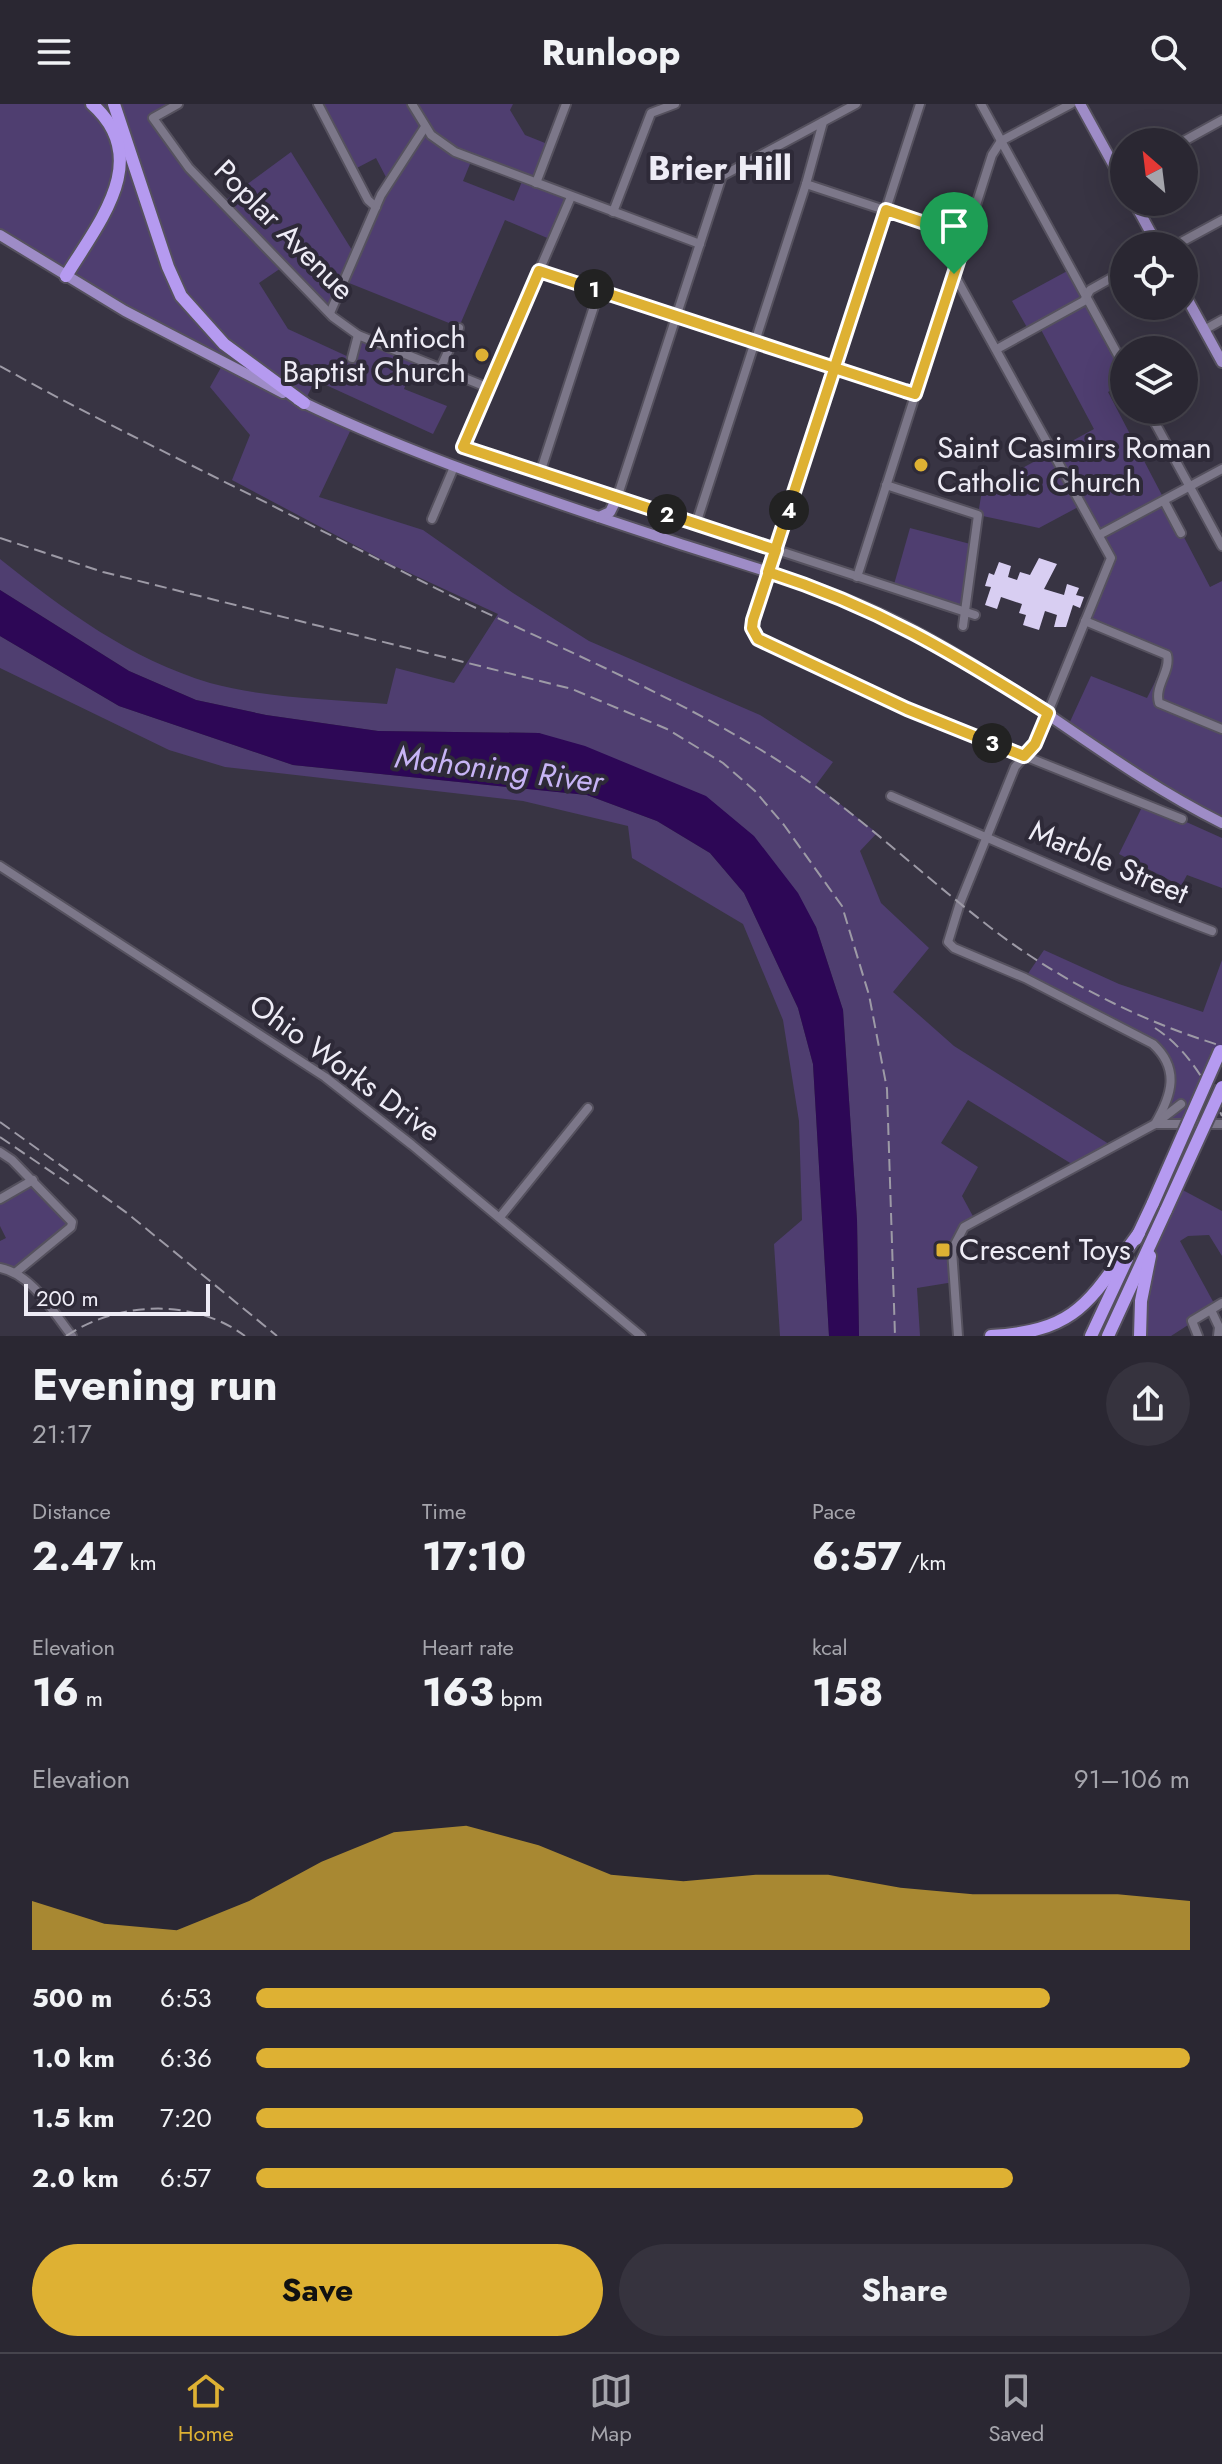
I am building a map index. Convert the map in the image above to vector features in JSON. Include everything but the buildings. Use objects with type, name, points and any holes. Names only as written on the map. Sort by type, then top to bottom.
[{"type":"highway","points":[[66,276],[111,201],[119,178],[121,160],[117,140],[109,122],[92,104]]},
{"type":"highway","points":[[114,104],[164,255],[181,296],[224,344],[304,403]]},
{"type":"highway","points":[[1091,1336],[1221,1048]]},
{"type":"highway","points":[[1108,1336],[1222,1087]]},
{"type":"highway","points":[[1140,1336],[1142,1293],[1156,1231]]},
{"type":"highway","points":[[991,1336],[1036,1332],[1064,1320],[1098,1289],[1139,1233]]},
{"type":"main road","points":[[1080,104],[1110,156]]},
{"type":"main road","points":[[0,235],[182,342],[304,403],[454,467],[836,596],[912,630],[1048,713],[1177,798],[1222,823]]},
{"type":"main road","points":[[1198,319],[1222,362]]},
{"type":"main road","points":[[599,517],[610,512],[617,498]]},
{"type":"street","name":"Poplar Avenue","points":[[178,104],[153,118],[189,168],[330,313],[358,335],[489,388]]},
{"type":"street","points":[[318,104],[368,200],[376,207]]},
{"type":"street","points":[[412,104],[425,127],[448,149],[700,244]]},
{"type":"street","points":[[536,183],[566,104]]},
{"type":"street","points":[[613,212],[652,109],[675,104]]},
{"type":"street","points":[[617,498],[723,174],[856,104]]},
{"type":"street","points":[[920,104],[768,572],[753,620],[754,632],[761,642],[883,698],[1182,819]]},
{"type":"street","points":[[981,104],[1110,340]]},
{"type":"street","points":[[857,577],[992,155],[1001,141],[1071,104]]},
{"type":"street","points":[[1198,133],[1222,120]]},
{"type":"street","points":[[696,524],[806,184],[823,122]]},
{"type":"street","points":[[330,313],[376,207],[425,127]]},
{"type":"street","points":[[806,184],[966,237]]},
{"type":"street","points":[[571,197],[463,447],[970,613]]},
{"type":"street","points":[[1198,233],[1222,220]]},
{"type":"street","points":[[539,271],[915,394]]},
{"type":"street","points":[[954,274],[1111,558],[1035,744],[1015,767],[960,903],[948,937],[949,945],[1025,978],[1153,1044],[1168,1062],[1172,1085],[1181,1104],[1201,1122]]},
{"type":"street","points":[[997,349],[1084,301],[1090,290],[1110,279]]},
{"type":"street","points":[[540,473],[599,291]]},
{"type":"street","points":[[1204,330],[1222,320]]},
{"type":"street","points":[[441,367],[459,328]]},
{"type":"street","points":[[352,358],[358,335]]},
{"type":"street","points":[[1156,424],[1222,546]]},
{"type":"street","points":[[432,519],[454,467]]},
{"type":"street","points":[[1099,535],[1222,469]]},
{"type":"street","points":[[886,485],[978,515],[970,613],[963,626]]},
{"type":"street","points":[[1164,501],[1181,533]]},
{"type":"street","points":[[1085,621],[1168,656],[1157,693],[1159,703],[1222,729]]},
{"type":"street","name":"Marble Street","points":[[891,796],[1112,893],[1212,931]]},
{"type":"street","name":"Ohio Works Drive","points":[[0,866],[325,1077],[500,1217],[641,1336]]},
{"type":"street","points":[[1155,1124],[1172,1085]]},
{"type":"street","points":[[958,1336],[952,1260],[959,1234],[971,1223],[1155,1124],[1181,1104]]},
{"type":"street","points":[[500,1217],[588,1108]]},
{"type":"street","points":[[1155,1124],[1222,1124]]},
{"type":"street","points":[[0,1152],[33,1180],[67,1215],[72,1225],[15,1273]]},
{"type":"street","points":[[0,1199],[33,1180]]},
{"type":"street","points":[[0,1268],[15,1273],[45,1302],[72,1336]]},
{"type":"street","points":[[1198,1336],[1192,1321],[1222,1303]]},
{"type":"street","points":[[1211,1310],[1219,1327],[1218,1336]]},
{"type":"shaded area","points":[[0,104],[111,104],[168,277],[193,306],[176,277],[118,104],[178,104],[153,117],[189,168],[223,202],[291,152],[355,255],[389,183],[376,158],[353,170],[318,104],[513,104],[510,110],[525,135],[550,145],[536,183],[571,197],[552,240],[505,220],[459,327],[344,281],[330,313],[284,266],[259,283],[288,329],[351,358],[358,335],[416,357],[404,389],[447,406],[433,434],[315,380],[304,403],[353,425],[319,497],[423,530],[589,641],[760,715],[833,762],[816,785],[877,833],[860,851],[881,903],[929,948],[893,992],[954,1046],[1112,1146],[1075,1166],[968,1100],[941,1143],[978,1167],[962,1196],[975,1220],[957,1237],[954,1282],[917,1288],[920,1336],[859,1336],[857,1220],[843,1010],[816,927],[753,836],[539,733],[378,731],[266,715],[196,700],[129,671],[0,590],[0,559],[99,631],[152,661],[181,673],[253,692],[387,704],[396,668],[454,683],[498,614],[390,564],[232,480],[250,435],[210,387],[223,364],[0,235]],"holes":[[[472,159],[523,179],[514,201],[463,181]]]},
{"type":"shaded area","points":[[1071,269],[1110,340],[1110,424],[1125,424],[1210,587],[1222,581],[1222,823],[1068,726],[1091,676],[1147,698],[1168,656],[1085,621],[1111,558],[1082,505],[1039,528],[978,515],[982,490],[1094,429],[1039,326],[1029,331],[1012,301]]},
{"type":"shaded area","points":[[910,528],[974,545],[966,612],[893,588]]},
{"type":"shaded area","points":[[0,636],[119,706],[293,765],[587,795],[657,821],[710,853],[744,893],[798,1008],[813,1064],[829,1336],[780,1336],[774,1244],[802,1220],[799,1121],[783,1020],[743,924],[632,858],[628,826],[523,801],[225,767],[169,750],[0,668]]},
{"type":"shaded area","points":[[1144,803],[1222,838],[1222,888],[1187,875],[1181,886],[1119,854]]},
{"type":"shaded area","points":[[1044,950],[1119,984],[1203,1012],[1222,960],[1222,1046],[1192,1114],[1201,1122],[1155,1124],[1172,1085],[1160,1050],[1025,978]]},
{"type":"shaded area","points":[[33,1180],[72,1222],[15,1273],[0,1268],[0,1241],[6,1238],[0,1226],[0,1199]]},
{"type":"shaded area","points":[[1177,1187],[1222,1211],[1222,1256],[1209,1235],[1188,1236],[1180,1241],[1216,1307],[1171,1336],[1140,1336],[1156,1231]]},
{"type":"water","name":"Mahoning River","points":[[0,590],[129,671],[196,700],[266,715],[378,731],[539,733],[585,746],[706,796],[754,836],[798,893],[816,927],[843,1010],[857,1220],[859,1336],[829,1336],[813,1064],[798,1008],[744,893],[710,853],[657,821],[587,795],[293,765],[119,706],[0,636]]},
{"type":"railway","points":[[0,366],[421,581],[688,709],[756,747],[818,788],[991,928],[1044,965],[1131,1011],[1222,1046]]},
{"type":"railway","points":[[0,538],[103,572],[572,689],[667,729],[723,763],[755,791],[784,825],[842,906],[869,995],[887,1089],[895,1336]]},
{"type":"railway","points":[[1155,1028],[1177,1046],[1194,1067],[1222,1116]]},
{"type":"railway","points":[[0,1122],[127,1213],[277,1336]]},
{"type":"railway","points":[[0,1137],[69,1184]]},
{"type":"railway","points":[[66,1336],[109,1316],[156,1309],[203,1315],[245,1336]]},
{"type":"place","name":"Antioch Baptist Church","points":[[482,355]]},
{"type":"place","name":"Saint Casimirs Roman Catholic Church","points":[[921,465]]},
{"type":"place","name":"Crescent Toys","points":[[943,1250]]},
{"type":"district","name":"Brier Hill","points":[[720,168]]},
{"type":"route","points":[[954,274],[915,394],[834,368],[539,271],[463,447],[472,450],[776,550],[753,620],[752,628],[761,642],[907,709],[1024,756],[1035,744],[1048,713],[912,630],[836,596],[768,572],[834,368],[886,210],[966,237],[954,274]]}]
